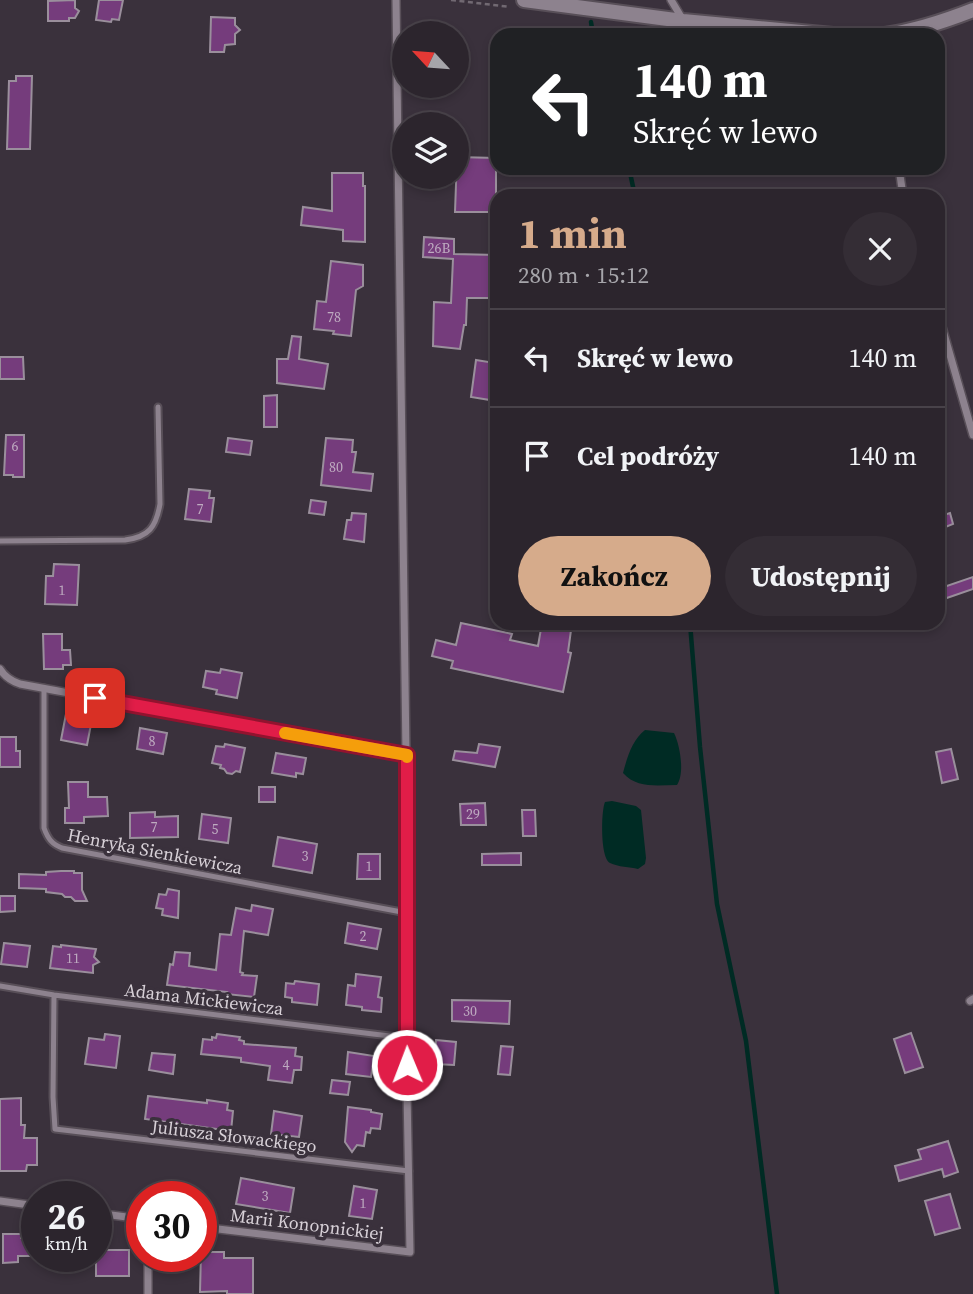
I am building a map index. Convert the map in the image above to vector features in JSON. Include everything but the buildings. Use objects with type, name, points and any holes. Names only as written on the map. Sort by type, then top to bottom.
[{"type":"street","points":[[396,0],[407,755],[406,1038],[409,1171]]},
{"type":"street","points":[[524,0],[758,28]]},
{"type":"street","points":[[671,0],[683,21]]},
{"type":"street","points":[[915,28],[973,10]]},
{"type":"street","points":[[945,337],[973,435]]},
{"type":"street","points":[[0,669],[11,681],[44,688],[407,755]]},
{"type":"street","name":"Marii Konopnickiej","points":[[217,1229],[410,1252],[409,1171]]},
{"type":"street","points":[[0,1201],[21,1204]]},
{"type":"street","points":[[148,1272],[148,1294]]},
{"type":"lane","points":[[0,541],[125,540],[146,534],[158,516],[160,504],[158,407]]},
{"type":"lane","name":"Henryka Sienkiewicza","points":[[44,688],[44,828],[47,837],[54,844],[62,848],[407,913]]},
{"type":"lane","name":"Adama Mickiewicza","points":[[0,986],[406,1038]]},
{"type":"lane","name":"Juliusza Słowackiego","points":[[54,995],[55,1129],[409,1171]]},
{"type":"shaded area","points":[[645,730],[674,733],[681,759],[681,774],[677,785],[641,784],[623,773],[633,744]]},
{"type":"shaded area","points":[[605,802],[636,806],[641,810],[646,858],[645,864],[638,869],[610,863],[604,853],[602,834]]},
{"type":"waterway","points":[[591,22],[592,28]]},
{"type":"waterway","points":[[630,175],[634,189]]},
{"type":"waterway","points":[[691,630],[717,904],[746,1041],[777,1294]]},
{"type":"slow traffic","points":[[285,733],[407,757]]},
{"type":"route","points":[[95,698],[407,755],[407,1065]]}]
